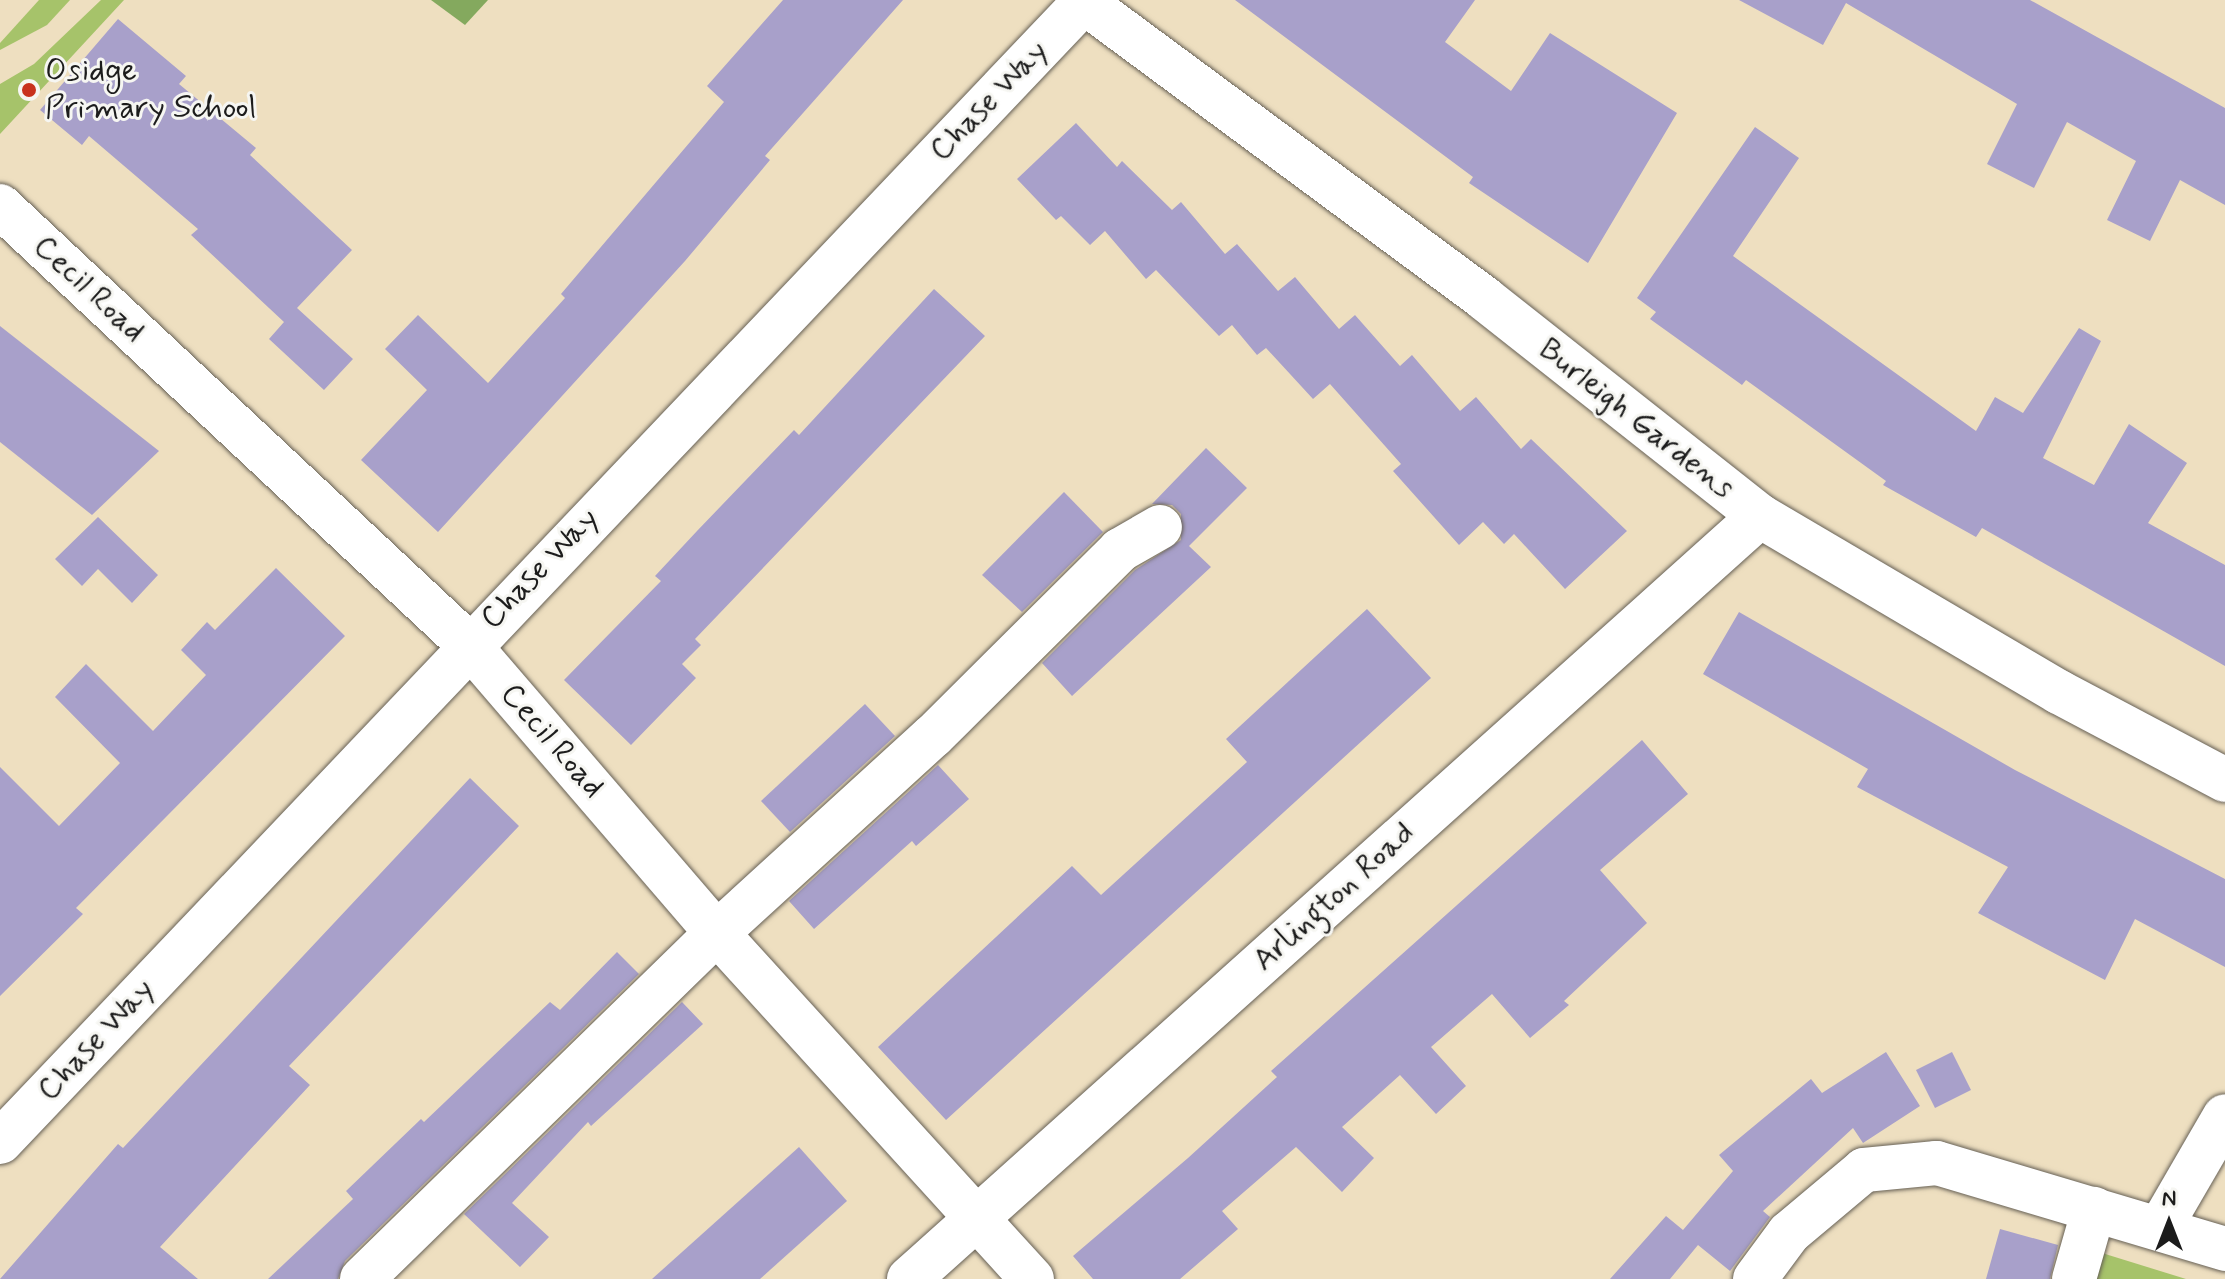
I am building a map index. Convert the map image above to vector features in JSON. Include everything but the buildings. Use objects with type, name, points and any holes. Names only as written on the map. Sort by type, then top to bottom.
[{"type":"street","name":"Burleigh Gardens","points":[[1085,1],[1485,299],[1760,516],[2059,692],[2225,780]]},
{"type":"street","name":"Chase Way","points":[[0,1142],[468,644],[1085,1]]},
{"type":"street","name":"Cecil Road","points":[[0,206],[468,644],[717,933],[978,1216],[1032,1279]]},
{"type":"street","name":"Arlington Road","points":[[909,1279],[1760,516]]},
{"type":"street","points":[[362,1279],[717,933],[933,736],[1120,550],[1160,527]]},
{"type":"street","points":[[2160,1228],[2225,1116]]},
{"type":"street","points":[[1755,1279],[1789,1233],[1864,1170],[1937,1163],[2225,1249]]},
{"type":"street","points":[[2074,1279],[2094,1209]]},
{"type":"green space","points":[[39,0],[70,0],[47,25],[0,50],[0,43]]},
{"type":"green space","points":[[101,0],[124,0],[0,134],[0,84],[34,64]]},
{"type":"green space","points":[[431,0],[488,0],[465,25]]},
{"type":"green space","points":[[2102,1253],[2186,1279],[2094,1279]]},
{"type":"place","name":"Osidge Primary School","points":[[29,90]]}]
